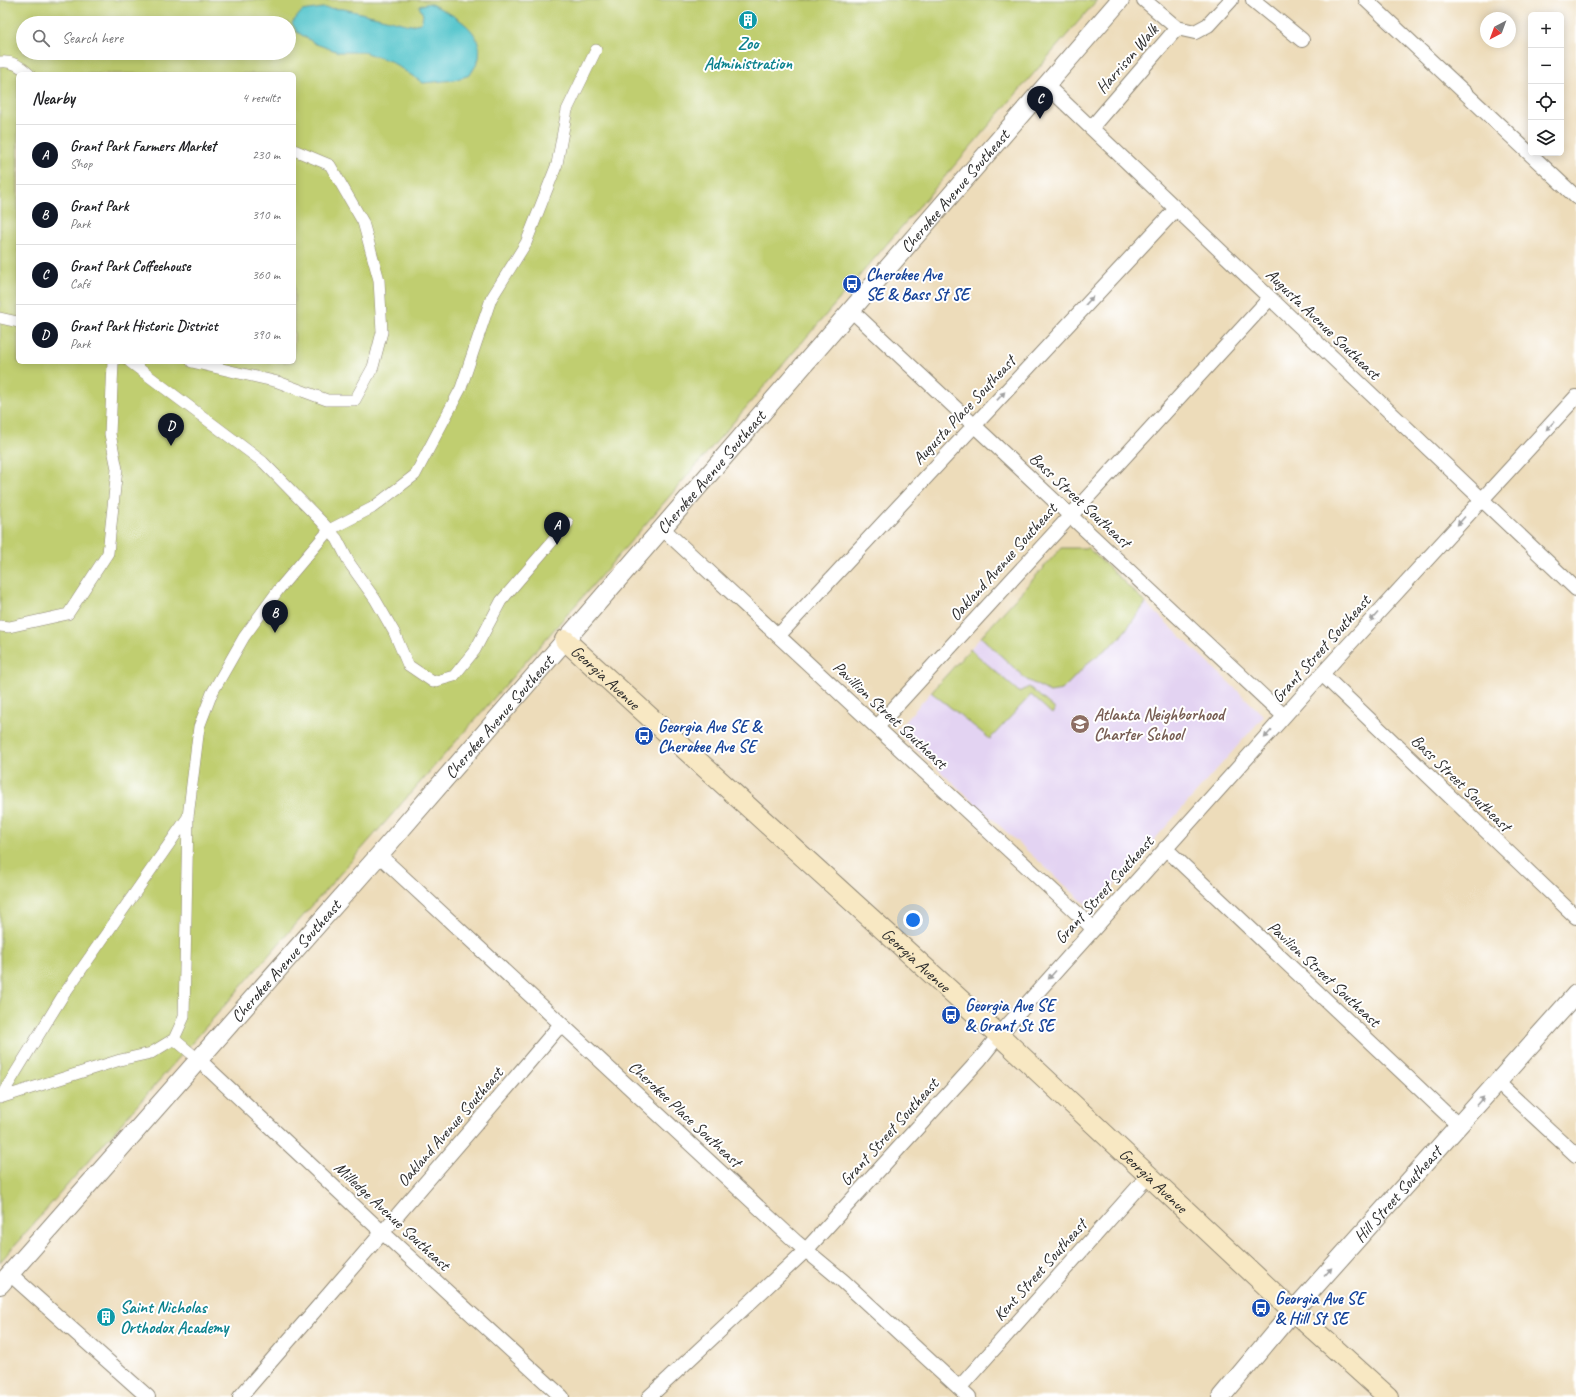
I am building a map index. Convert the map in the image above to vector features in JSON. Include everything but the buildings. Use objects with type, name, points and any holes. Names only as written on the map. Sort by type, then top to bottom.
[{"type":"main road","name":"Georgia Avenue","points":[[565,640],[999,1035],[1293,1311],[1388,1397]]},
{"type":"street","name":"Cherokee Avenue Southeast","points":[[5,1280],[379,855],[1120,0]]},
{"type":"street","name":"Harrison Walk","points":[[1091,128],[1177,28],[1144,0]]},
{"type":"street","points":[[1177,28],[1195,32],[1208,25],[1231,0]]},
{"type":"street","points":[[1253,0],[1302,40]]},
{"type":"street","points":[[1366,0],[1576,197]]},
{"type":"street","points":[[188,817],[62,997],[0,1098],[120,1060],[151,1053],[174,1039],[184,1016],[188,817],[200,727],[212,693],[244,637],[279,589],[329,530],[372,508],[415,475],[461,388],[491,299],[526,243],[557,164],[567,110],[596,50]]},
{"type":"street","points":[[0,62],[7,61],[20,66],[28,72]]},
{"type":"street","name":"Augusta Avenue Southeast","points":[[1046,85],[1576,589]]},
{"type":"street","points":[[201,364],[278,382],[327,400],[355,400],[373,367],[382,332],[379,280],[363,222],[330,165],[296,151]]},
{"type":"street","name":"Augusta Place Southeast","points":[[778,636],[1176,208]]},
{"type":"street","name":"Oakland Avenue Southeast","points":[[877,727],[1270,298]]},
{"type":"street","name":"Bass Street Southeast","points":[[851,310],[1284,716]]},
{"type":"street","points":[[0,318],[16,322]]},
{"type":"street","points":[[0,626],[8,627],[68,614],[108,553],[118,469],[110,434],[113,364]]},
{"type":"street","points":[[133,364],[263,462],[329,530],[337,539],[350,564],[375,599],[394,632],[408,665],[433,682],[454,676],[475,650],[501,600],[568,523]]},
{"type":"street","name":"Grant Street Southeast","points":[[649,1397],[806,1250],[980,1059],[999,1035],[1284,716],[1576,397]]},
{"type":"street","name":"Pavillion Street Southeast","points":[[662,528],[1094,929]]},
{"type":"street","name":"Bass Street Southeast","points":[[1322,674],[1576,917]]},
{"type":"street","name":"Pavilion Street Southeast","points":[[1165,848],[1458,1125]]},
{"type":"street","name":"Cherokee Place Southeast","points":[[379,855],[806,1250],[843,1281],[964,1392]]},
{"type":"street","name":"Hill Street Southeast","points":[[1221,1397],[1293,1311],[1576,994]]},
{"type":"street","name":"Oakland Avenue Southeast","points":[[240,1397],[433,1175],[561,1024]]},
{"type":"street","points":[[174,1039],[199,1060]]},
{"type":"street","name":"Milledge Avenue Southeast","points":[[199,1060],[382,1232],[562,1397]]},
{"type":"street","points":[[1497,1082],[1576,1155]]},
{"type":"street","name":"Kent Street Southeast","points":[[964,1392],[1148,1176]]},
{"type":"street","points":[[5,1280],[148,1397]]},
{"type":"shaded area","name":"Atlanta Neighborhood Charter School","points":[[1061,548],[1088,548],[1264,716],[1092,910],[896,731]]},
{"type":"green space","points":[[0,0],[1097,0],[600,577],[0,1262]]},
{"type":"green space","points":[[1061,548],[1088,548],[1146,603],[1118,640],[1089,662],[1062,690],[1050,692],[1027,680],[981,637]]},
{"type":"green space","points":[[970,649],[1019,692],[1029,687],[1055,709],[1052,714],[1031,695],[990,739],[931,692]]},
{"type":"water","points":[[429,3],[456,17],[471,30],[479,47],[479,58],[470,75],[454,80],[423,83],[390,61],[363,52],[339,52],[316,44],[296,30],[296,18],[302,11],[323,8],[344,9],[410,25],[421,23],[423,15],[419,6]]},
{"type":"place","name":"Zoo Administration","points":[[748,20]]},
{"type":"place","name":"Grant Park Coffeehouse","points":[[1040,119]]},
{"type":"place","name":"Cherokee Ave SE & Bass St SE","points":[[852,284]]},
{"type":"place","name":"Grant Park Historic District","points":[[171,446]]},
{"type":"place","name":"Grant Park Farmers Market","points":[[557,545]]},
{"type":"place","name":"Grant Park","points":[[275,633]]},
{"type":"place","name":"Atlanta Neighborhood Charter School","points":[[1080,724]]},
{"type":"place","name":"Georgia Ave SE & Cherokee Ave SE","points":[[644,736]]},
{"type":"place","name":"Georgia Ave SE & Grant St SE","points":[[951,1015]]},
{"type":"place","name":"Georgia Ave SE & Hill St SE","points":[[1261,1308]]},
{"type":"place","name":"Saint Nicholas Orthodox Academy","points":[[106,1317]]}]
